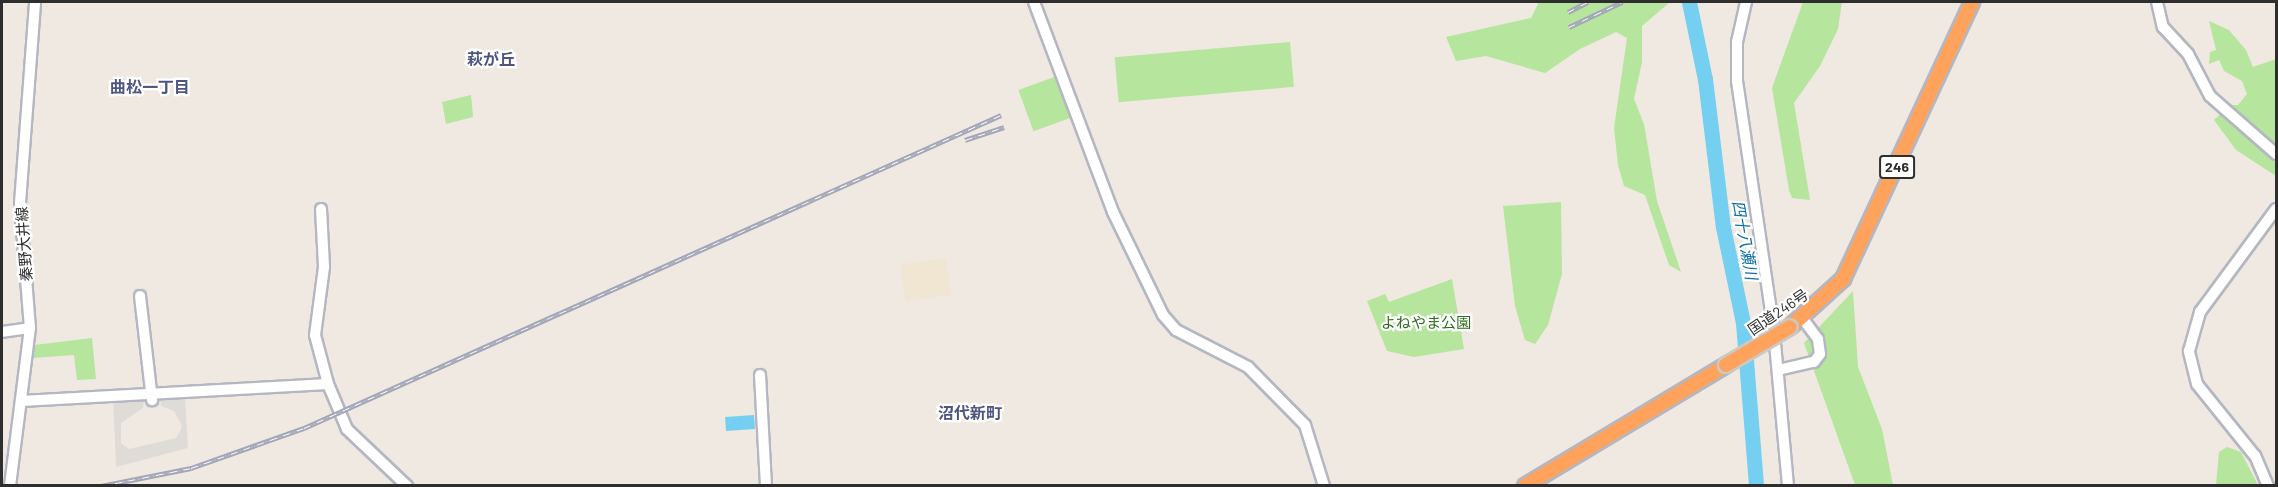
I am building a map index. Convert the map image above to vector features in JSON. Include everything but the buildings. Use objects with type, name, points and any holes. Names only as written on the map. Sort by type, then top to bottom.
[{"type":"highway","name":"国道246号","points":[[1525,486],[1803,319],[1843,279],[1863,243],[1972,2]]},
{"type":"street","name":"秦野大井線","points":[[10,486],[30,328],[20,203],[35,2]]},
{"type":"street","points":[[1034,2],[1113,212],[1163,315],[1176,330],[1248,367],[1305,425],[1324,486]]},
{"type":"street","points":[[1746,2],[1737,42],[1740,117],[1778,370],[1788,486]]},
{"type":"street","points":[[2157,2],[2163,27],[2188,54],[2210,96],[2277,154]]},
{"type":"street","points":[[321,209],[324,267],[315,335],[328,384],[347,429],[407,486]]},
{"type":"street","points":[[2268,486],[2255,456],[2197,384],[2189,351],[2200,312],[2277,209]]},
{"type":"street","points":[[140,296],[152,397]]},
{"type":"street","points":[[1778,370],[1814,362],[1820,354],[1818,339],[1803,319]]},
{"type":"street","points":[[2,332],[30,328]]},
{"type":"street","points":[[760,375],[766,486]]},
{"type":"street","points":[[22,400],[152,397],[328,384]]},
{"type":"shaded area","points":[[946,258],[951,295],[906,301],[900,264]]},
{"type":"shaded area","points":[[185,397],[188,448],[116,467],[113,400],[144,401],[143,408],[121,423],[121,443],[129,449],[176,438],[182,427],[174,411],[161,406],[160,400]]},
{"type":"green space","points":[[1539,2],[1670,2],[1642,26],[1642,62],[1634,99],[1644,124],[1657,201],[1681,272],[1669,265],[1645,195],[1624,186],[1618,165],[1614,128],[1627,38],[1616,32],[1580,49],[1545,73],[1486,56],[1456,61],[1446,37],[1531,18]]},
{"type":"green space","points":[[1803,2],[1842,2],[1838,29],[1820,66],[1794,103],[1810,200],[1792,198],[1789,190],[1772,88]]},
{"type":"green space","points":[[2209,21],[2229,30],[2246,50],[2253,67],[2276,59],[2276,176],[2236,150],[2214,120],[2230,105],[2238,105],[2247,94],[2242,81],[2224,71],[2219,60],[2209,64],[2210,52],[2216,50]]},
{"type":"green space","points":[[1290,42],[1294,87],[1119,102],[1115,57]]},
{"type":"green space","points":[[1057,76],[1072,117],[1034,131],[1018,90]]},
{"type":"green space","points":[[471,95],[473,117],[446,124],[442,102]]},
{"type":"green space","points":[[1561,202],[1562,274],[1548,325],[1535,344],[1525,340],[1515,306],[1503,206]]},
{"type":"green space","name":"よねやま公園","points":[[1452,279],[1464,349],[1414,357],[1387,351],[1367,301],[1385,294],[1389,302]]},
{"type":"green space","points":[[1853,291],[1858,367],[1882,429],[1893,485],[1855,485],[1804,343]]},
{"type":"green space","points":[[92,338],[96,379],[77,380],[74,355],[33,358],[34,345]]},
{"type":"green space","points":[[2227,447],[2241,452],[2258,485],[2216,485],[2219,452]]},
{"type":"water","points":[[754,415],[755,429],[726,431],[725,417]]},
{"type":"waterway","name":"四十八瀬川","points":[[1689,2],[1705,79],[1723,227],[1743,323],[1756,486]]},
{"type":"railway","points":[[1568,12],[1588,2]]},
{"type":"railway","points":[[1569,27],[1622,2]]},
{"type":"railway","points":[[101,486],[191,468],[304,428],[1001,115]]},
{"type":"railway","points":[[965,140],[1004,127]]},
{"type":"district","name":"萩が丘","points":[[491,59]]},
{"type":"district","name":"曲松一丁目","points":[[150,87]]},
{"type":"district","name":"沼代新町","points":[[970,413]]}]
